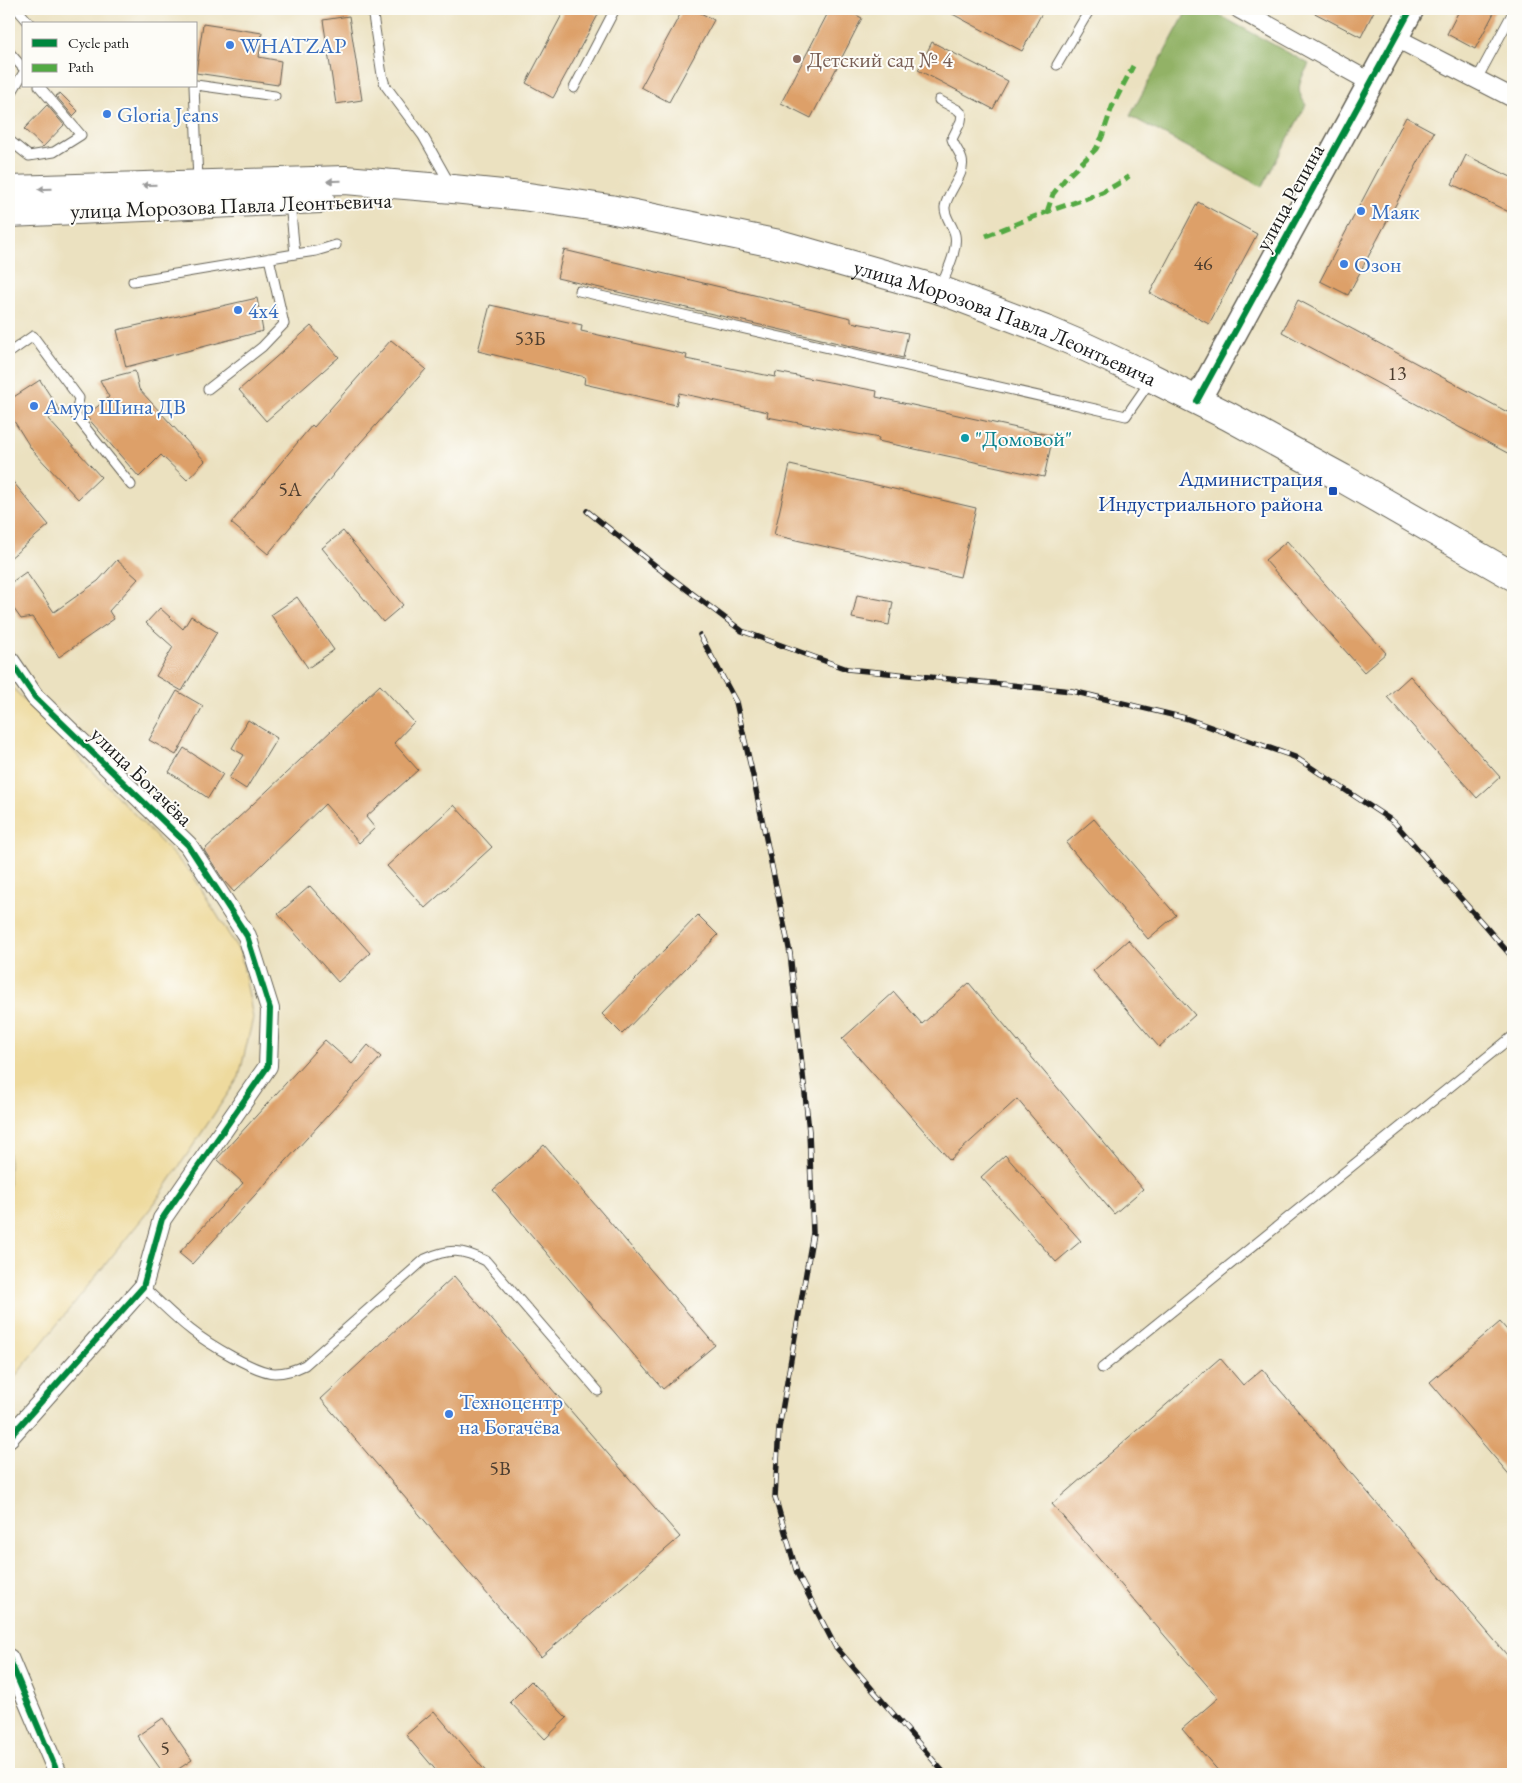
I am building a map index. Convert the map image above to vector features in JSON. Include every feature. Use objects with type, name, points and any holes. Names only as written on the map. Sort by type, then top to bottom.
[{"type":"main road","name":"улица Морозова Павла Леонтьевича","points":[[9,190],[345,180],[453,188],[522,196],[610,210],[779,244],[940,290],[1046,330],[1152,378],[1197,401],[1342,478],[1513,576]]},
{"type":"main road","name":"улица Морозова Павла Леонтьевича","points":[[9,213],[409,198],[453,188]]},
{"type":"street","points":[[1239,9],[1372,83]]},
{"type":"street","name":"улица Репина","points":[[1197,401],[1411,9]]},
{"type":"street","points":[[1396,38],[1513,98]]},
{"type":"street","name":"улица Богачёва","points":[[9,659],[35,697],[188,845],[247,936],[270,1009],[268,1066],[162,1219],[143,1287]]},
{"type":"street","points":[[9,1438],[143,1287]]},
{"type":"street","points":[[9,1658],[58,1774]]},
{"type":"lane","points":[[17,9],[28,22]]},
{"type":"lane","points":[[372,9],[385,85],[423,136],[453,188]]},
{"type":"lane","points":[[574,88],[615,9]]},
{"type":"lane","points":[[1057,65],[1090,9]]},
{"type":"lane","points":[[1477,80],[1513,13]]},
{"type":"lane","points":[[9,52],[22,68]]},
{"type":"lane","points":[[9,97],[22,74]]},
{"type":"lane","points":[[198,85],[274,96]]},
{"type":"lane","points":[[9,140],[29,156],[54,152],[81,135],[41,88]]},
{"type":"lane","points":[[195,88],[198,184]]},
{"type":"lane","points":[[939,100],[962,114],[952,139],[962,160],[962,168],[945,205],[945,214],[952,224],[955,247],[940,290]]},
{"type":"lane","points":[[289,201],[295,254]]},
{"type":"lane","points":[[133,281],[322,250],[336,245]]},
{"type":"lane","points":[[208,389],[262,347],[284,324],[269,258]]},
{"type":"lane","points":[[579,292],[1126,416],[1152,378]]},
{"type":"lane","points":[[9,353],[33,336],[79,398],[76,416],[131,484]]},
{"type":"lane","points":[[1102,1368],[1513,1036]]},
{"type":"lane","points":[[143,1287],[191,1331],[247,1365],[260,1371],[274,1373],[291,1371],[305,1365],[426,1259],[440,1252],[456,1250],[471,1253],[486,1261],[598,1391]]},
{"type":"green space","points":[[1188,9],[1208,9],[1309,64],[1299,89],[1306,105],[1262,187],[1130,116]]},
{"type":"sand","points":[[9,684],[192,874],[241,954],[253,1018],[239,1077],[154,1204],[9,1384]]},
{"type":"building","points":[[565,9],[586,9],[598,15],[553,98],[526,83]]},
{"type":"building","points":[[683,9],[693,9],[714,20],[669,102],[641,87]]},
{"type":"building","points":[[830,9],[844,9],[862,18],[811,118],[781,103]]},
{"type":"building","points":[[943,9],[1044,9],[1022,51]]},
{"type":"building","points":[[1307,9],[1375,9],[1361,37]]},
{"type":"building","points":[[1460,9],[1496,9],[1475,49],[1447,34]]},
{"type":"building","points":[[349,16],[362,100],[336,104],[323,20]]},
{"type":"building","name":"WHATZAP","points":[[203,24],[262,33],[259,57],[281,61],[278,85],[198,73]]},
{"type":"building","points":[[932,42],[1008,81],[993,109],[918,70]]},
{"type":"building","points":[[60,93],[78,111],[73,116],[56,96]]},
{"type":"building","points":[[47,105],[64,125],[43,147],[24,129]]},
{"type":"building","points":[[1406,117],[1434,132],[1348,295],[1320,281]]},
{"type":"building","points":[[1466,155],[1513,178],[1513,214],[1452,184]]},
{"type":"building","points":[[1198,202],[1257,234],[1209,324],[1150,293]]},
{"type":"building","points":[[564,250],[851,318],[851,322],[908,333],[903,358],[557,278]]},
{"type":"building","points":[[257,298],[263,331],[126,367],[117,330]]},
{"type":"building","points":[[1298,300],[1513,415],[1513,456],[1282,332]]},
{"type":"building","points":[[490,305],[582,325],[581,331],[687,355],[686,359],[775,377],[776,372],[877,391],[876,397],[1053,436],[1044,477],[878,441],[879,438],[767,417],[768,412],[679,393],[676,405],[584,384],[585,377],[478,351]]},
{"type":"building","points":[[311,326],[339,357],[266,421],[239,390]]},
{"type":"building","points":[[391,340],[426,369],[352,452],[268,554],[231,523],[312,425],[314,427]]},
{"type":"building","points":[[135,371],[139,389],[205,461],[187,480],[161,455],[139,477],[86,416],[109,397],[100,380]]},
{"type":"building","points":[[40,380],[60,411],[48,419],[101,477],[78,499],[32,450],[9,413],[9,400]]},
{"type":"building","points":[[790,465],[976,508],[960,577],[774,535]]},
{"type":"building","points":[[9,477],[49,525],[9,559]]},
{"type":"building","points":[[343,531],[403,605],[383,622],[322,548]]},
{"type":"building","points":[[1287,541],[1386,653],[1364,672],[1265,560]]},
{"type":"building","points":[[117,560],[138,579],[109,611],[114,619],[59,657],[32,617],[21,619],[9,602],[9,584],[26,572],[54,612],[98,581]]},
{"type":"building","points":[[857,595],[893,602],[889,625],[852,618]]},
{"type":"building","points":[[297,597],[334,650],[308,668],[271,615]]},
{"type":"building","points":[[160,608],[183,629],[191,616],[217,632],[182,691],[156,676],[173,647],[146,623]]},
{"type":"building","points":[[1410,676],[1500,777],[1477,798],[1387,697]]},
{"type":"building","points":[[380,685],[414,722],[394,743],[418,770],[366,817],[375,828],[359,843],[325,804],[234,892],[224,881],[204,850]]},
{"type":"building","points":[[177,691],[203,706],[176,755],[149,740]]},
{"type":"building","points":[[248,720],[277,738],[246,789],[229,778],[244,755],[232,748]]},
{"type":"building","points":[[184,748],[223,774],[208,798],[169,772]]},
{"type":"building","points":[[454,805],[492,847],[425,908],[387,866]]},
{"type":"building","points":[[1094,819],[1176,915],[1148,939],[1066,843]]},
{"type":"building","points":[[310,886],[370,953],[338,982],[278,914]]},
{"type":"building","points":[[698,915],[718,935],[622,1034],[602,1014]]},
{"type":"building","points":[[1128,940],[1195,1015],[1159,1047],[1093,971]]},
{"type":"building","points":[[969,983],[1143,1189],[1114,1214],[1017,1099],[950,1160],[842,1039],[894,992],[922,1024]]},
{"type":"building","points":[[325,1040],[352,1064],[368,1045],[381,1057],[192,1264],[179,1253],[243,1183],[217,1159]]},
{"type":"building","points":[[544,1145],[715,1345],[663,1389],[493,1190]]},
{"type":"building","points":[[1005,1155],[1081,1241],[1056,1262],[981,1177]]},
{"type":"building","points":[[454,1276],[680,1537],[541,1657],[321,1399]]},
{"type":"building","points":[[1500,1322],[1513,1337],[1513,1479],[1430,1382]]},
{"type":"building","points":[[1220,1358],[1243,1385],[1262,1369],[1513,1662],[1513,1774],[1221,1774],[1182,1729],[1218,1698],[1052,1504]]},
{"type":"building","points":[[531,1681],[567,1718],[545,1739],[510,1702]]},
{"type":"building","points":[[434,1711],[488,1774],[439,1774],[406,1735]]},
{"type":"building","points":[[163,1718],[192,1760],[171,1774],[164,1774],[137,1736]]},
{"type":"railway","points":[[587,511],[742,631],[847,669],[1072,691],[1185,718],[1295,757],[1394,822],[1513,958]]},
{"type":"railway","points":[[700,635],[736,702],[753,776],[790,953],[809,1131],[813,1233],[779,1428],[775,1497],[797,1573],[835,1646],[945,1774]]},
{"type":"marked path","points":[[1047,212],[1053,194],[1065,179],[1096,149],[1112,107],[1133,66]]},
{"type":"marked path","points":[[986,236],[1100,193],[1129,176]]},
{"type":"cycle path","points":[[1197,401],[1411,9]]},
{"type":"cycle path","points":[[9,659],[35,697],[188,845],[247,936],[270,1009],[268,1066],[162,1219],[143,1287],[9,1438]]},
{"type":"cycle path","points":[[9,1658],[58,1774]]},
{"type":"place","name":"WHATZAP","points":[[230,45]]},
{"type":"place","name":"Детский сад № 4","points":[[797,59]]},
{"type":"place","name":"Gloria Jeans","points":[[107,114]]},
{"type":"place","name":"Маяк","points":[[1361,211]]},
{"type":"place","name":"Озон","points":[[1344,264]]},
{"type":"place","name":"4х4","points":[[238,310]]},
{"type":"place","name":"Амур Шина ДВ","points":[[34,406]]},
{"type":"place","name":"\"Домовой\"","points":[[965,438]]},
{"type":"place","name":"Администрация Индустриального района","points":[[1333,491]]},
{"type":"place","name":"Техноцентр на Богачёва","points":[[449,1414]]}]
